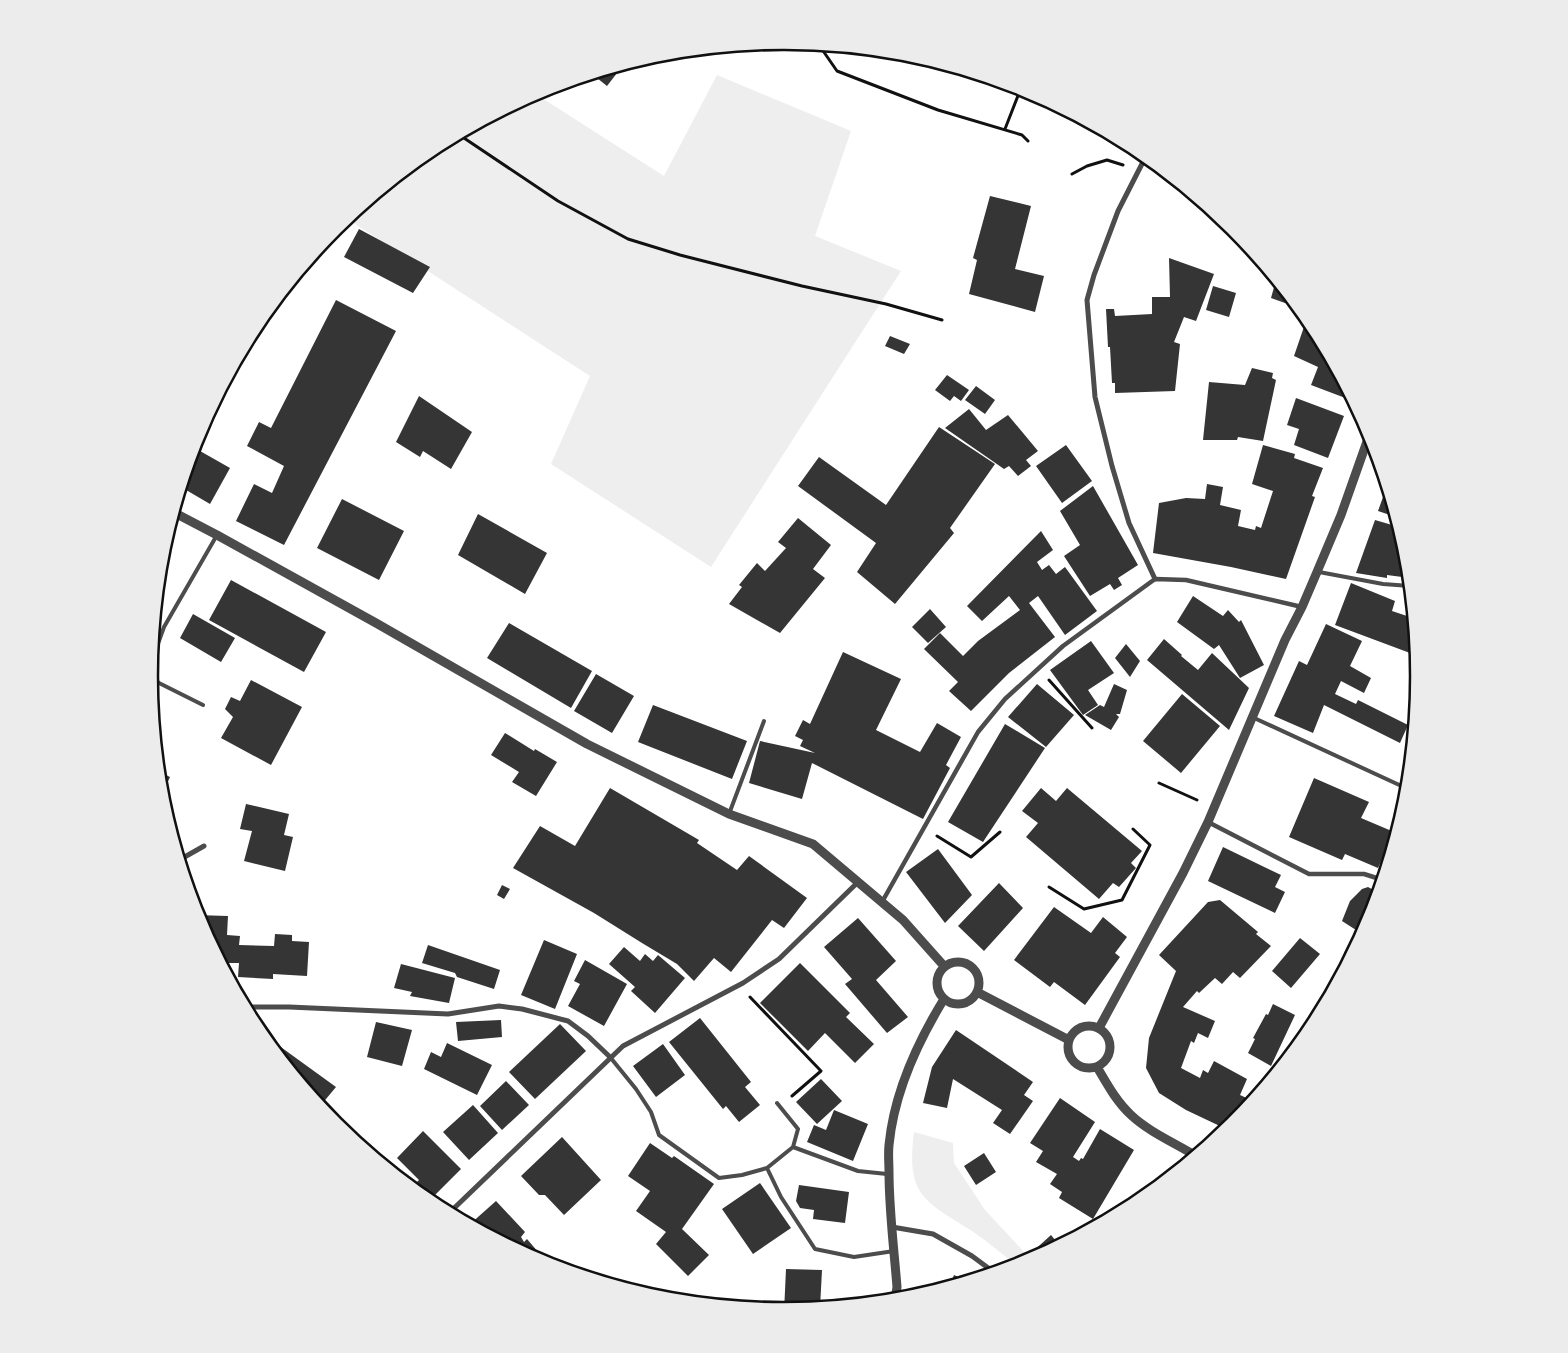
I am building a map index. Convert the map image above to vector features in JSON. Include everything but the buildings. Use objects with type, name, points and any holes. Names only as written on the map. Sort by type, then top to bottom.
[{"type":"street","points":[[1142,163],[1118,211],[1094,275],[1087,300],[1095,397],[1129,523],[1156,579]]},
{"type":"street","points":[[1099,1028],[1183,873],[1208,822],[1285,640],[1317,572],[1367,448]]},
{"type":"street","points":[[179,515],[464,672],[587,744],[728,814],[813,844],[903,920],[944,966]]},
{"type":"street","points":[[882,902],[904,867],[978,732],[1005,699],[1063,646],[1156,579],[1186,580],[1302,606]]},
{"type":"street","points":[[1208,822],[1309,874],[1364,874],[1377,878]]},
{"type":"street","points":[[185,857],[204,846]]},
{"type":"street","points":[[454,1208],[623,1046],[743,983],[779,959],[858,882]]},
{"type":"street","points":[[958,961],[972,966],[978,977],[977,992],[971,1000],[962,1004],[953,1004],[944,999],[937,989],[936,983],[940,970],[944,966],[958,961]]},
{"type":"street","points":[[977,992],[1069,1040]]},
{"type":"street","points":[[897,1293],[889,1174],[889,1145],[900,1092],[926,1027],[944,999]]},
{"type":"street","points":[[252,1007],[448,1014],[499,1006],[522,1009],[568,1021],[588,1036],[610,1057]]},
{"type":"street","points":[[1092,1026],[1099,1028],[1104,1032],[1110,1045],[1107,1058],[1097,1067],[1084,1068],[1074,1062],[1068,1052],[1069,1040],[1075,1030],[1080,1027],[1092,1026]]},
{"type":"street","points":[[1097,1067],[1120,1103],[1132,1116],[1191,1153]]},
{"type":"street","points":[[892,1227],[933,1234],[972,1256],[989,1268]]},
{"type":"lane","points":[[159,643],[168,620],[217,535]]},
{"type":"lane","points":[[1317,572],[1383,584],[1403,586]]},
{"type":"lane","points":[[158,682],[203,705]]},
{"type":"lane","points":[[1252,717],[1400,785]]},
{"type":"lane","points":[[728,814],[764,721]]},
{"type":"lane","points":[[610,1057],[636,1089],[651,1112],[659,1135],[719,1178],[742,1175],[767,1168],[793,1148],[798,1129],[778,1105]]},
{"type":"lane","points":[[793,1148],[858,1171],[889,1174]]},
{"type":"lane","points":[[767,1168],[781,1196],[815,1249],[854,1257],[894,1251]]},
{"type":"path","points":[[823,51],[837,71],[938,110],[1022,135],[1028,141]]},
{"type":"path","points":[[1005,129],[1018,96]]},
{"type":"path","points":[[464,138],[558,201],[628,239],[680,255],[802,286],[886,304],[942,320]]},
{"type":"path","points":[[1072,174],[1087,166],[1107,160],[1117,164]]},
{"type":"path","points":[[1053,686],[1092,728]]},
{"type":"path","points":[[1159,783],[1179,792]]},
{"type":"path","points":[[924,828],[971,857],[1000,832]]},
{"type":"path","points":[[1049,887],[1084,909],[1122,900],[1150,845],[1133,829]]},
{"type":"path","points":[[743,983],[749,996],[821,1071],[778,1105]]},
{"type":"shaded area","points":[[717,75],[851,131],[815,236],[901,271],[711,567],[551,464],[590,376],[353,222],[403,179],[436,156],[471,134],[543,99],[664,176]]},
{"type":"shaded area","points":[[914,1132],[953,1143],[954,1163],[985,1210],[1026,1254],[1011,1260],[978,1235],[930,1203],[916,1183],[912,1153]]}]
